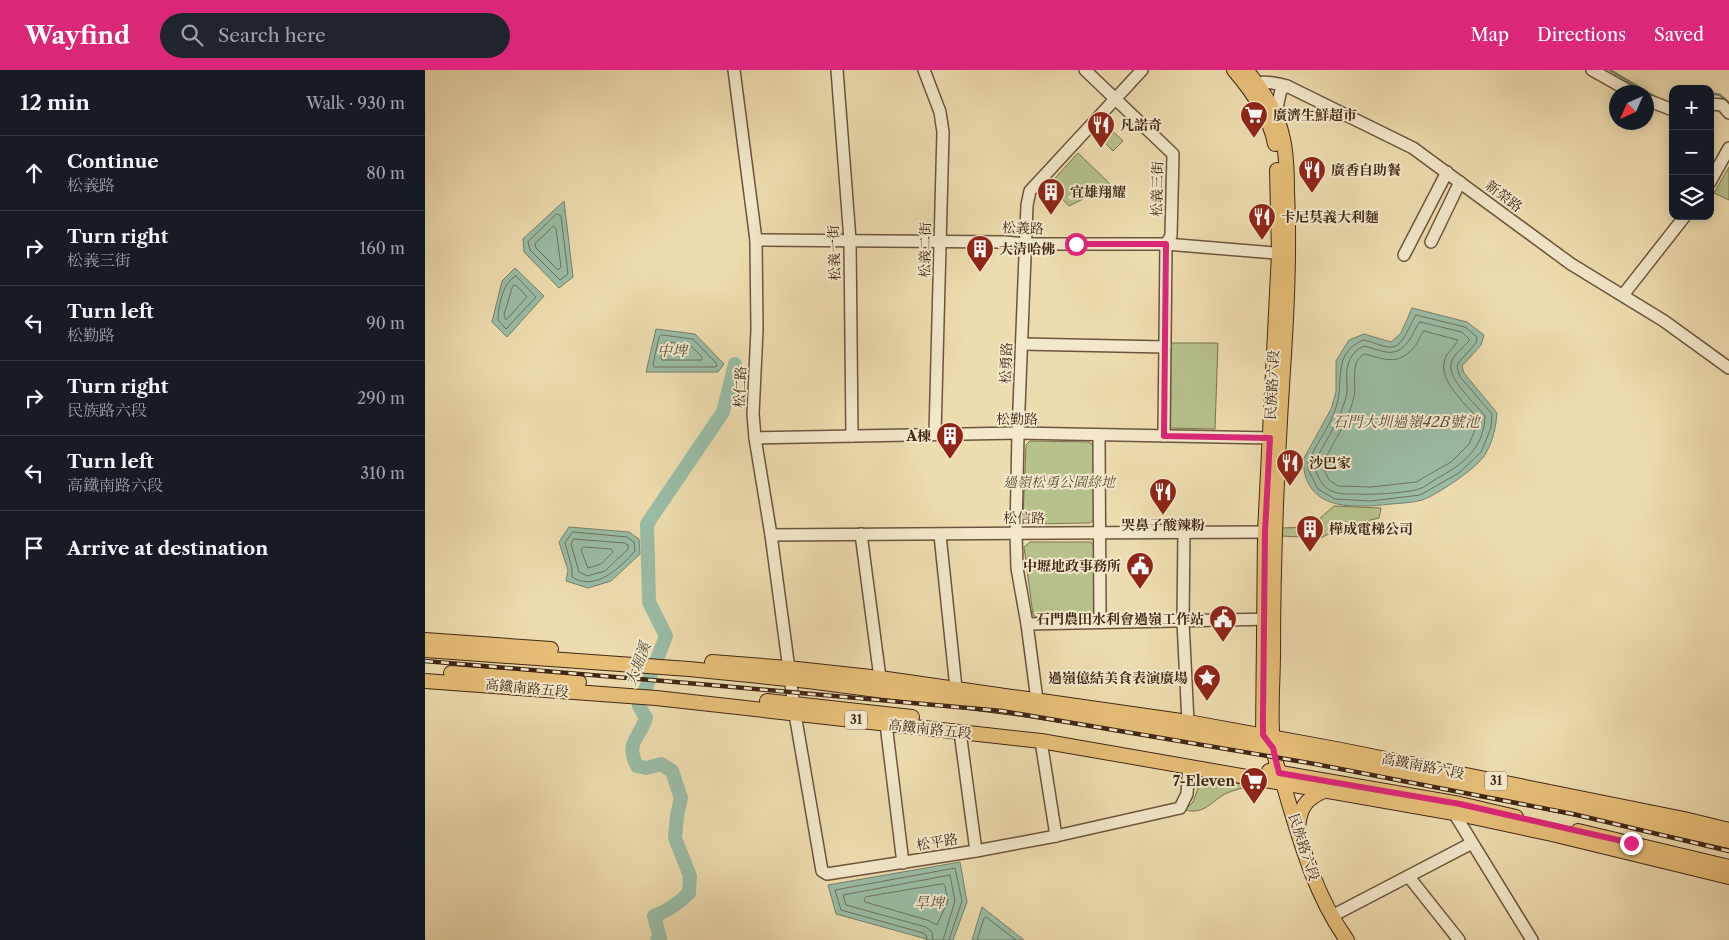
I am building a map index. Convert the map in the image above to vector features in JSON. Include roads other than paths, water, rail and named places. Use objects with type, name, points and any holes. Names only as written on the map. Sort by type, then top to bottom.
[{"type":"main road","points":[[1234,70],[1252,84]]},
{"type":"main road","points":[[1246,70],[1252,84]]},
{"type":"main road","name":"民族路六段","points":[[1252,84],[1259,104],[1273,121],[1284,254],[1274,438],[1268,619],[1269,740],[1315,882],[1331,916],[1347,940]]},
{"type":"main road","name":"31","points":[[425,640],[789,673],[1030,710],[1269,740]]},
{"type":"main road","points":[[440,651],[483,644]]},
{"type":"main road","name":"31","points":[[425,650],[689,668],[880,678],[1188,722],[1269,740]]},
{"type":"main road","name":"高鐵南路五段","points":[[425,671],[497,675],[794,709],[886,724],[1041,741],[1189,766],[1281,778]]},
{"type":"main road","points":[[449,682],[497,675]]},
{"type":"main road","name":"高鐵南路五段","points":[[425,681],[794,709],[1035,731],[1281,778]]},
{"type":"main road","name":"高鐵南路六段","points":[[1269,740],[1729,830]]},
{"type":"main road","name":"高鐵南路六段","points":[[1269,740],[1676,828],[1729,842]]},
{"type":"main road","name":"31","points":[[1281,778],[1324,791],[1454,813],[1674,864],[1727,870]]},
{"type":"main road","name":"31","points":[[1281,778],[1460,804],[1727,870]]},
{"type":"main road","points":[[1298,831],[1299,816],[1303,808],[1313,796],[1324,791]]},
{"type":"main road","points":[[1676,828],[1715,826]]},
{"type":"street","name":"松仁路","points":[[734,70],[756,240],[757,330],[753,414],[755,438],[771,535],[794,709]]},
{"type":"street","name":"松義一街","points":[[837,70],[850,240],[852,436]]},
{"type":"street","name":"松義二街","points":[[924,70],[942,119],[935,434]]},
{"type":"street","name":"松義三街","points":[[1085,70],[1173,154],[1171,236],[1166,244],[1164,436]]},
{"type":"street","name":"松勇路","points":[[1037,700],[1017,568],[1016,533],[1027,206],[1031,192],[1142,70]]},
{"type":"street","points":[[1592,70],[1619,85]]},
{"type":"street","name":"新榮路","points":[[1252,84],[1276,83],[1287,86],[1413,148],[1571,264],[1664,321],[1729,368]]},
{"type":"street","points":[[1273,121],[1281,90],[1287,86]]},
{"type":"street","points":[[1654,103],[1669,108]]},
{"type":"street","points":[[1714,104],[1722,105],[1729,113]]},
{"type":"street","points":[[1714,175],[1729,148]]},
{"type":"street","points":[[1404,254],[1447,172]]},
{"type":"street","points":[[1431,242],[1460,182]]},
{"type":"street","points":[[1623,295],[1682,220]]},
{"type":"street","name":"松義路","points":[[756,240],[1166,244],[1284,254]]},
{"type":"street","points":[[1022,344],[1165,347]]},
{"type":"street","name":"松勤路","points":[[755,438],[935,434],[1274,438]]},
{"type":"street","points":[[1099,435],[1100,622]]},
{"type":"street","points":[[1184,532],[1183,622],[1188,722]]},
{"type":"street","name":"松信路","points":[[771,535],[1271,532]]},
{"type":"street","points":[[861,534],[880,678]]},
{"type":"street","points":[[940,534],[956,688]]},
{"type":"street","points":[[1027,624],[1268,619]]},
{"type":"street","name":"松平路","points":[[794,709],[822,871],[827,874],[903,863],[1056,836],[1180,808],[1187,794],[1189,766]]},
{"type":"street","points":[[886,724],[903,863]]},
{"type":"street","points":[[960,732],[975,851]]},
{"type":"street","points":[[1041,741],[1056,836]]},
{"type":"street","points":[[1454,813],[1531,939]]},
{"type":"street","points":[[1331,916],[1472,843]]},
{"type":"street","points":[[1409,877],[1459,940]]},
{"type":"water","points":[[564,201],[573,277],[559,288],[524,252],[523,239]]},
{"type":"water","points":[[515,268],[544,296],[507,337],[492,322],[502,281]]},
{"type":"water","name":"石門大圳過嶺42B號池","points":[[1412,308],[1467,322],[1484,335],[1481,345],[1462,366],[1464,373],[1497,413],[1494,433],[1486,453],[1467,473],[1447,487],[1422,500],[1361,506],[1333,503],[1322,498],[1312,489],[1306,477],[1303,460],[1331,409],[1336,392],[1336,361],[1349,340],[1364,334],[1391,342],[1401,333]]},
{"type":"water","name":"中埤","points":[[656,329],[695,334],[724,364],[718,372],[646,372]]},
{"type":"water","points":[[569,527],[629,532],[639,539],[640,554],[611,581],[588,588],[566,581],[568,570],[559,542]]},
{"type":"water","name":"旱埤","points":[[960,862],[967,902],[953,940],[930,940],[836,914],[828,885]]},
{"type":"water","name":"旱埤","points":[[982,907],[1024,940],[972,940]]},
{"type":"waterway","points":[[1610,70],[1660,100]]},
{"type":"waterway","points":[[1714,94],[1720,95],[1729,103]]},
{"type":"waterway","name":"大堀溪","points":[[657,940],[660,938],[654,916],[664,912],[689,893],[690,876],[675,838],[681,798],[672,771],[661,764],[646,768],[637,766],[632,751],[634,741],[646,718],[639,706],[666,636],[649,602],[647,524],[723,412],[735,364]]},
{"type":"railway","points":[[425,661],[1002,711],[1315,764],[1573,814],[1729,851]]},
{"type":"place","name":"廣濟生鮮超市","points":[[1254,139]]},
{"type":"place","name":"凡諾奇","points":[[1101,149]]},
{"type":"place","name":"廣香自助餐","points":[[1312,194]]},
{"type":"place","name":"宜雄翔耀","points":[[1051,216]]},
{"type":"place","name":"卡尼莫義大利麵","points":[[1262,241]]},
{"type":"place","name":"大清哈佛","points":[[980,273]]},
{"type":"place","name":"A棟","points":[[950,460]]},
{"type":"place","name":"沙巴家","points":[[1290,487]]},
{"type":"place","name":"哭鼻子酸辣粉","points":[[1163,516]]},
{"type":"place","name":"樺成電梯公司","points":[[1310,553]]},
{"type":"place","name":"中壢地政事務所","points":[[1140,590]]},
{"type":"place","name":"石門農田水利會過嶺工作站","points":[[1223,643]]},
{"type":"place","name":"過嶺億結美食表演廣場","points":[[1207,702]]},
{"type":"place","name":"7-Eleven","points":[[1254,805]]},
{"type":"park label","name":"過嶺松勇公園綠地","points":[[1059,482]]}]
